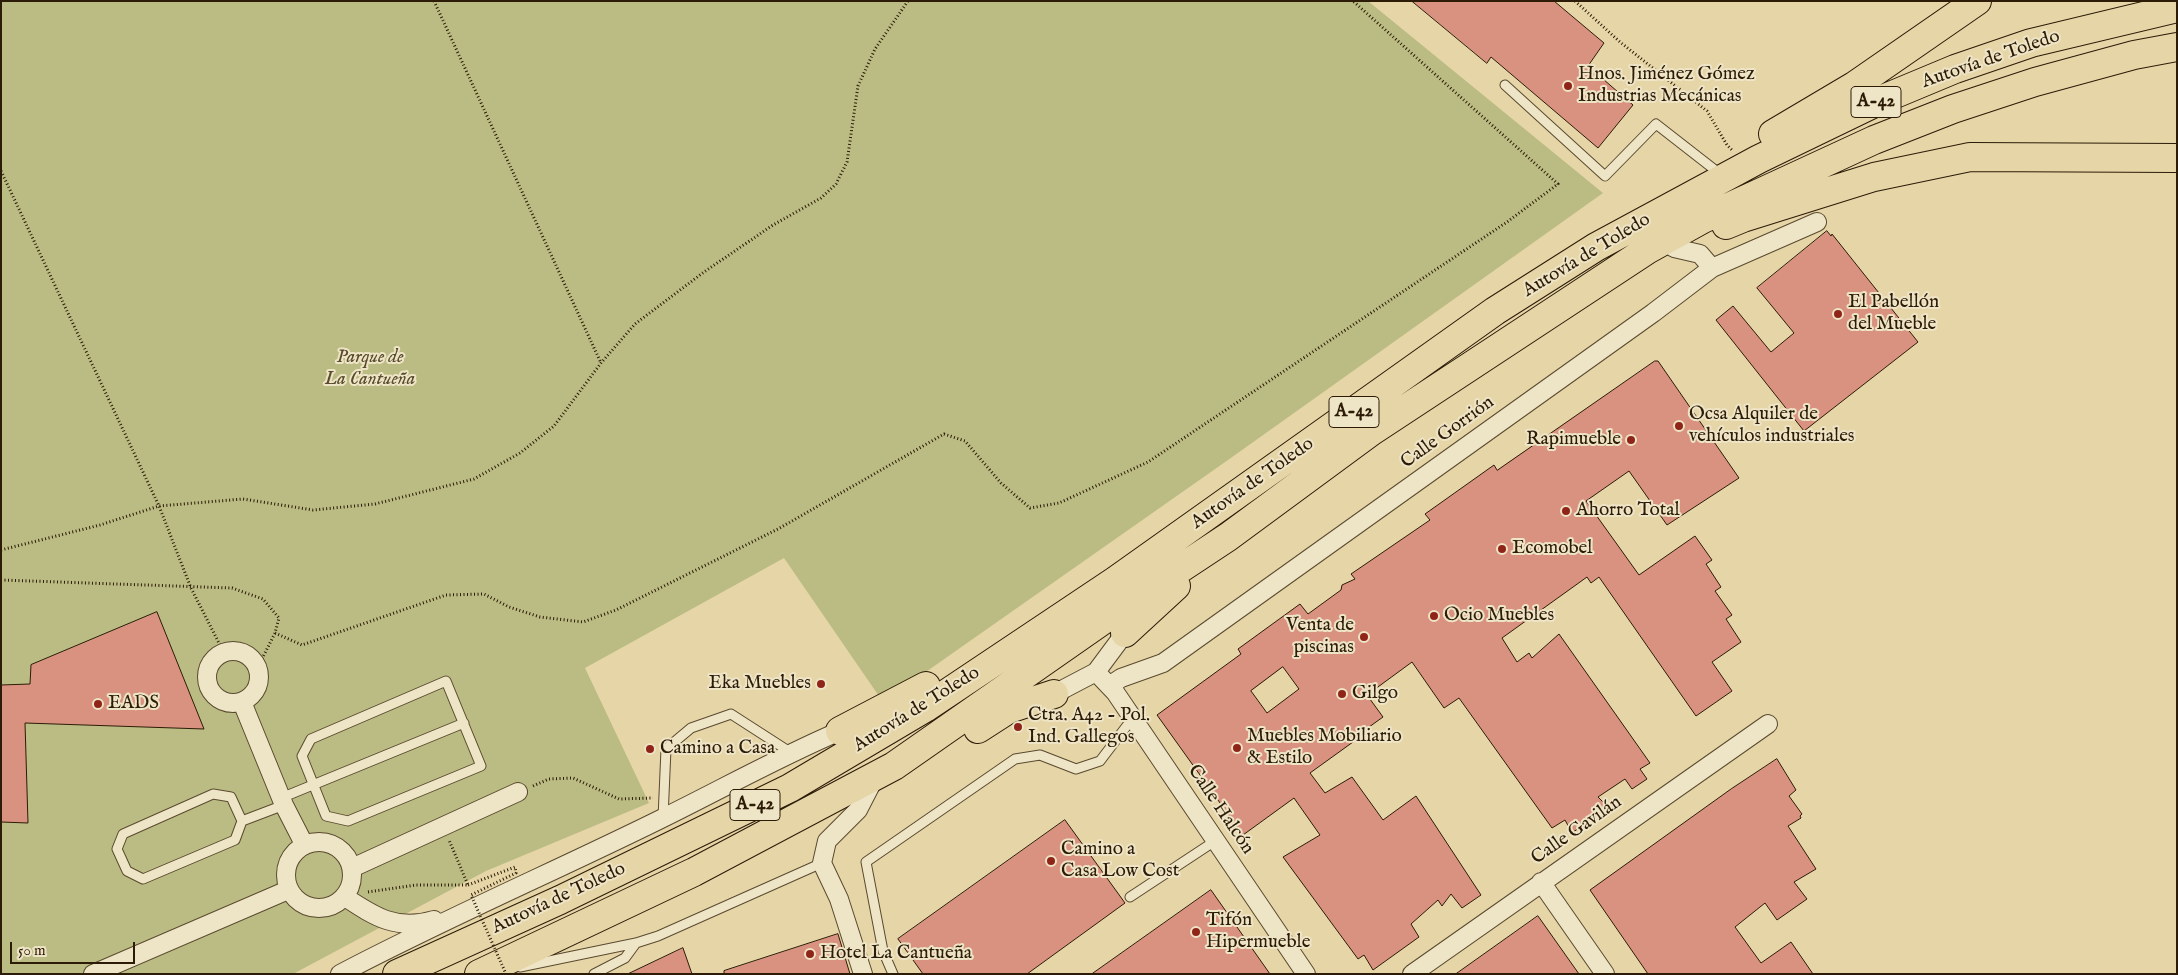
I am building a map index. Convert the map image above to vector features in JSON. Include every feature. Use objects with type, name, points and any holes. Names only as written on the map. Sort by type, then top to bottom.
[{"type":"highway","points":[[1596,248],[1738,155],[1854,86],[1977,1]]},
{"type":"highway","name":"Autovía de Toledo","points":[[397,974],[560,900],[790,788],[925,708],[1091,597],[1495,312],[1596,248],[1759,159],[1883,99],[1955,69],[2031,43],[2177,8]]},
{"type":"highway","name":"Autovía de Toledo","points":[[479,974],[694,872],[884,772],[1228,536],[1372,431],[1647,250],[1702,219],[1874,140],[1952,109],[2044,80],[2134,55],[2177,46]]},
{"type":"highway","points":[[1647,250],[1674,248],[1743,218],[1874,177],[1970,157],[2177,158]]},
{"type":"highway","points":[[1125,633],[1228,536]]},
{"type":"highway","points":[[840,731],[915,694],[1039,615],[1091,597]]},
{"type":"highway","points":[[884,772],[929,760],[1009,709],[1054,694]]},
{"type":"street","name":"Calle Gorrión","points":[[1109,686],[1120,678],[1163,663],[1653,313],[1712,268],[1817,222]]},
{"type":"street","points":[[1674,248],[1700,254],[1712,268]]},
{"type":"street","points":[[1054,694],[1096,672],[1125,633]]},
{"type":"street","points":[[223,652],[244,652],[258,668],[258,688],[242,702],[222,702],[207,686],[208,666],[223,652]]},
{"type":"street","name":"Calle Halcón","points":[[1096,672],[1109,686],[1132,718],[1306,974]]},
{"type":"street","points":[[242,702],[283,801],[304,844]]},
{"type":"street","name":"Calle Gavilán","points":[[1412,974],[1768,724]]},
{"type":"street","points":[[340,974],[463,911],[663,818],[790,752],[840,731]]},
{"type":"street","points":[[863,974],[839,899],[822,863],[827,841],[858,810],[884,772]]},
{"type":"street","points":[[352,868],[518,792]]},
{"type":"street","points":[[316,841],[334,845],[347,857],[352,868],[348,893],[332,907],[315,909],[299,903],[288,890],[285,872],[291,856],[304,844],[316,841]]},
{"type":"street","points":[[1541,882],[1605,974]]},
{"type":"street","points":[[93,974],[288,890]]},
{"type":"street","points":[[348,893],[372,915],[393,923],[418,925],[463,911]]},
{"type":"lane","points":[[1506,86],[1605,176],[1656,124],[1715,170]]},
{"type":"lane","points":[[446,681],[464,723],[481,766],[348,821],[326,816],[302,756],[311,739],[446,681]]},
{"type":"lane","points":[[663,818],[666,749],[691,728],[730,714],[790,752]]},
{"type":"lane","points":[[894,974],[883,951],[866,862],[1015,759],[1040,755],[1076,769],[1100,761],[1132,718]]},
{"type":"lane","points":[[242,821],[232,797],[213,794],[123,834],[117,849],[127,871],[143,879],[235,840],[242,821],[314,785],[464,723]]},
{"type":"lane","points":[[1130,897],[1215,841]]},
{"type":"lane","points":[[488,974],[636,943],[658,936],[822,863]]},
{"type":"lane","points":[[594,974],[625,958],[636,943]]},
{"type":"path","points":[[434,1],[600,363]]},
{"type":"path","points":[[1,550],[100,525],[159,506],[243,499],[313,510],[375,504],[474,479],[520,454],[554,426],[600,363],[635,324],[704,272],[773,225],[821,198],[836,184],[847,162],[858,86],[875,48],[908,1]]},
{"type":"path","points":[[275,633],[302,645],[446,595],[484,594],[509,607],[540,618],[583,622],[616,610],[778,529],[944,434],[965,441],[1001,483],[1030,508],[1058,503],[1148,462],[1466,249],[1558,184],[1353,1]]},
{"type":"path","points":[[1575,1],[1620,42],[1707,111],[1727,145],[1738,155]]},
{"type":"path","points":[[1,171],[159,506],[191,588],[223,652]]},
{"type":"path","points":[[1,580],[232,588],[263,599],[279,618],[275,633],[258,668]]},
{"type":"path","points":[[518,792],[549,779],[574,778],[619,799],[664,797]]},
{"type":"path","points":[[444,825],[468,885]]},
{"type":"path","points":[[348,893],[416,885],[468,885],[514,867],[516,873],[471,895],[506,974]]},
{"type":"green space","name":"Parque de La Cantueña","points":[[1,1],[1368,1],[1603,193],[1228,460],[883,702],[784,558],[585,668],[649,803],[486,871],[293,974],[1,974]]},
{"type":"building","name":"Hnos. Jiménez Gómez Industrias Mecánicas","points":[[1412,1],[1554,1],[1604,43],[1588,66],[1633,105],[1598,148],[1491,57],[1487,63]]},
{"type":"building","name":"El Pabellón del Mueble","points":[[1827,231],[1831,236],[1832,234],[1918,342],[1804,431],[1716,320],[1733,306],[1771,352],[1794,333],[1757,288]]},
{"type":"building","points":[[1655,361],[1658,361],[1739,478],[1667,525],[1629,471],[1586,501],[1639,575],[1695,536],[1712,560],[1706,564],[1721,587],[1715,591],[1732,615],[1726,619],[1741,642],[1712,662],[1732,691],[1696,716],[1599,577],[1591,583],[1587,577],[1502,638],[1517,662],[1529,653],[1532,658],[1559,634],[1650,763],[1640,769],[1647,779],[1632,789],[1625,779],[1598,797],[1608,807],[1572,833],[1565,820],[1552,828],[1459,698],[1444,708],[1412,662],[1367,695],[1383,717],[1351,740],[1353,742],[1310,773],[1325,793],[1352,777],[1383,820],[1416,796],[1481,895],[1462,908],[1451,894],[1442,906],[1438,900],[1411,924],[1419,937],[1373,970],[1364,955],[1358,959],[1283,857],[1320,835],[1294,798],[1243,835],[1157,715],[1241,654],[1238,649],[1300,604],[1308,614],[1341,590],[1342,585],[1355,579],[1351,574],[1430,520],[1425,514],[1494,465],[1497,470]],"holes":[[[1283,667],[1299,689],[1267,713],[1251,691]]]},
{"type":"building","name":"EADS","points":[[157,612],[204,729],[25,723],[28,823],[1,822],[1,685],[30,684],[31,665]]},
{"type":"building","points":[[1777,759],[1796,790],[1789,796],[1802,814],[1801,818],[1788,826],[1816,869],[1794,882],[1807,899],[1777,920],[1765,903],[1735,927],[1761,963],[1791,942],[1813,974],[1648,974],[1590,890],[1731,789]]},
{"type":"building","name":"Camino a Casa Low Cost","points":[[1065,820],[1125,903],[1027,974],[923,974],[898,939]]},
{"type":"building","name":"Tifón Hipermueble","points":[[1211,890],[1270,974],[1092,974]]},
{"type":"building","points":[[1538,916],[1579,974],[1456,974]]},
{"type":"building","name":"Hotel La Cantueña","points":[[838,934],[850,974],[724,974],[724,971]]},
{"type":"building","points":[[683,948],[692,974],[628,974]]},
{"type":"place","name":"Hnos. Jiménez Gómez Industrias Mecánicas","points":[[1568,86]]},
{"type":"place","name":"El Pabellón del Mueble","points":[[1838,314]]},
{"type":"place","name":"Ocsa Alquiler de vehículos industriales","points":[[1679,426]]},
{"type":"place","name":"Rapimueble","points":[[1631,440]]},
{"type":"place","name":"Ahorro Total","points":[[1566,511]]},
{"type":"place","name":"Ecomobel","points":[[1502,549]]},
{"type":"place","name":"Ocio Muebles","points":[[1434,616]]},
{"type":"place","name":"Venta de piscinas","points":[[1364,637]]},
{"type":"place","name":"Eka Muebles","points":[[821,684]]},
{"type":"place","name":"Gilgo","points":[[1342,694]]},
{"type":"place","name":"EADS","points":[[98,704]]},
{"type":"place","name":"Ctra. A42 - Pol. Ind. Gallegos","points":[[1018,727]]},
{"type":"place","name":"Muebles Mobiliario & Estilo","points":[[1237,748]]},
{"type":"place","name":"Camino a Casa","points":[[650,749]]},
{"type":"place","name":"Camino a Casa Low Cost","points":[[1051,861]]},
{"type":"place","name":"Tifón Hipermueble","points":[[1196,932]]},
{"type":"place","name":"Hotel La Cantueña","points":[[810,954]]}]
